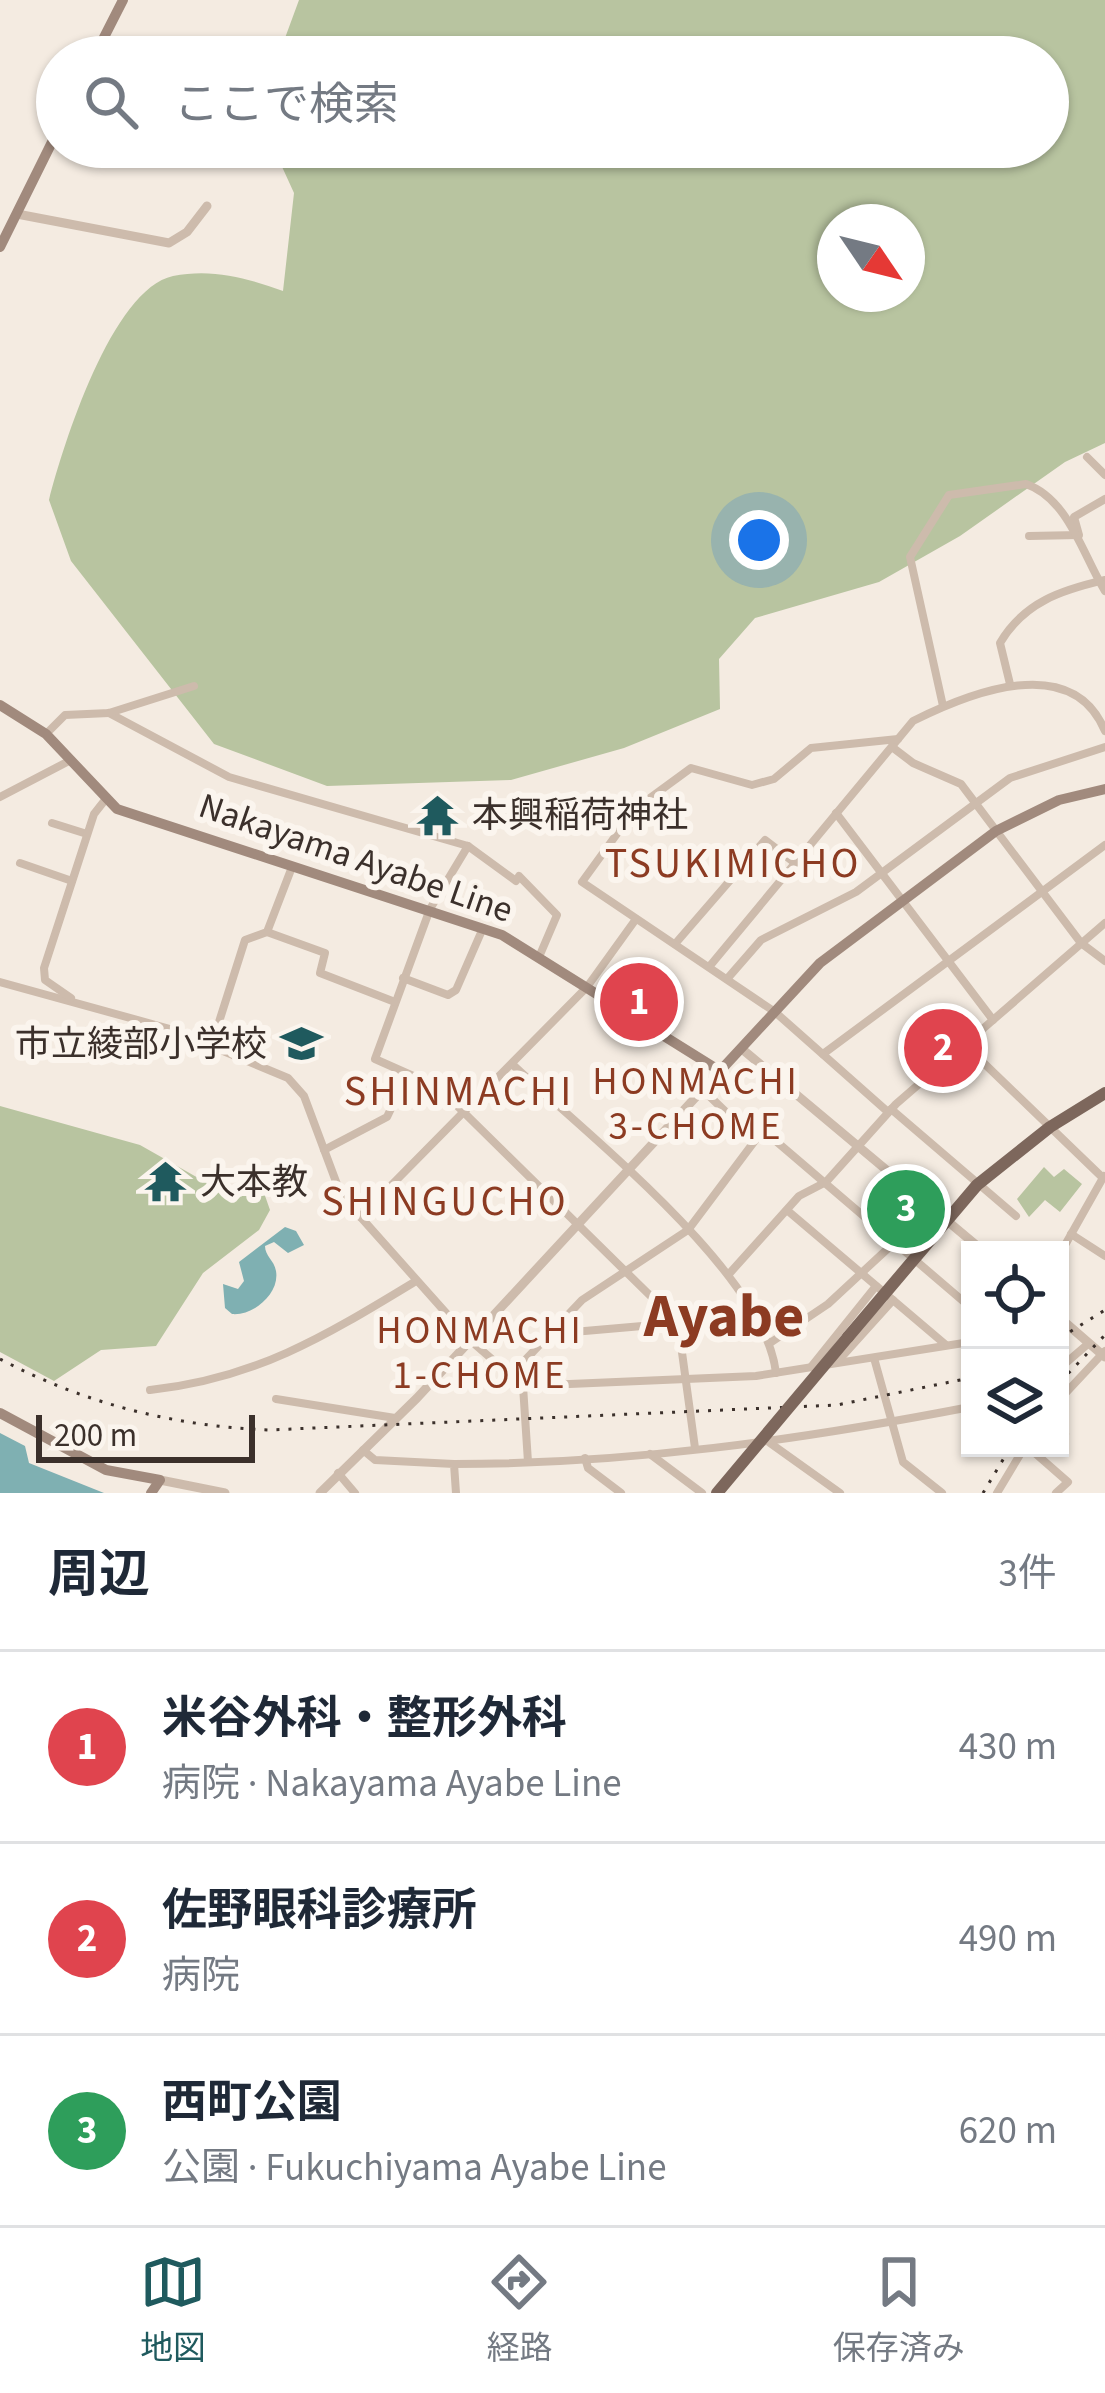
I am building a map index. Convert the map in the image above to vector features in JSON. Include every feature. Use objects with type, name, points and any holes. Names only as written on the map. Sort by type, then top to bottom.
[{"type":"main road","points":[[104,36],[122,0]]},
{"type":"main road","points":[[0,247],[39,168]]},
{"type":"main road","name":"Nakayama Ayabe Line","points":[[0,705],[46,734],[105,800],[138,817],[483,928],[539,957],[720,1071]]},
{"type":"main road","points":[[720,1071],[820,963],[996,831],[1059,800],[1105,789]]},
{"type":"main road","points":[[717,1493],[977,1185],[1050,1127],[1105,1094]]},
{"type":"main road","points":[[0,1412],[106,1470],[155,1488]]},
{"type":"street","points":[[17,214],[170,243],[187,232],[207,206]]},
{"type":"street","points":[[1087,457],[1105,475]]},
{"type":"street","points":[[943,706],[910,557],[945,499],[954,493],[1026,484],[1037,488],[1079,535]]},
{"type":"street","points":[[1010,684],[1000,643],[1018,618],[1054,594],[1103,584],[1074,518],[1105,499]]},
{"type":"street","points":[[1029,536],[1079,535]]},
{"type":"street","points":[[709,967],[913,721],[943,706],[1030,682],[1096,705],[1105,731]]},
{"type":"street","points":[[46,734],[65,715],[109,712],[194,686]]},
{"type":"street","points":[[109,712],[229,777],[467,846],[516,881],[519,876],[553,906],[557,915],[539,957]]},
{"type":"street","points":[[895,743],[913,764],[961,784],[1081,943],[1105,961]]},
{"type":"street","points":[[895,743],[812,748],[773,779],[752,785],[691,768],[652,793],[582,882],[775,1012],[1016,1216]]},
{"type":"street","points":[[727,980],[761,940],[856,892],[1010,778],[1105,747]]},
{"type":"street","points":[[0,797],[69,760]]},
{"type":"street","points":[[71,998],[44,980],[44,968],[87,835],[105,800]]},
{"type":"street","points":[[836,813],[993,1020]]},
{"type":"street","points":[[52,823],[87,835]]},
{"type":"street","points":[[675,944],[765,840],[795,863]]},
{"type":"street","points":[[823,1054],[1105,845]]},
{"type":"street","points":[[467,846],[430,909],[374,1059],[438,1087],[678,1323],[695,1448]]},
{"type":"street","points":[[20,863],[72,881]]},
{"type":"street","points":[[267,932],[292,866]]},
{"type":"street","points":[[360,1217],[586,986],[636,919]]},
{"type":"street","points":[[730,1274],[799,1196],[826,1182],[890,1110],[1105,923]]},
{"type":"street","points":[[403,978],[448,994],[456,991],[483,928]]},
{"type":"street","points":[[212,1044],[245,940],[267,932],[325,953],[320,973],[394,1002]]},
{"type":"street","points":[[0,982],[71,998],[212,1044],[288,1078],[304,1096],[341,1195],[471,1341],[524,1386],[529,1462]]},
{"type":"street","points":[[965,1045],[1104,1176],[1067,1241]]},
{"type":"street","points":[[742,1049],[971,1241]]},
{"type":"street","points":[[512,1064],[730,1274],[770,1343],[776,1372]]},
{"type":"street","points":[[320,1493],[471,1341],[720,1071]]},
{"type":"street","points":[[324,1150],[387,1117],[407,1075]]},
{"type":"street","points":[[704,1090],[755,1140]]},
{"type":"street","points":[[512,1375],[582,1300],[630,1273],[688,1230],[763,1130],[961,1299]]},
{"type":"street","points":[[788,1211],[946,1345]]},
{"type":"street","points":[[1071,1234],[1105,1256]]},
{"type":"street","points":[[770,1343],[829,1304],[896,1241]]},
{"type":"street","points":[[150,1390],[207,1384],[270,1363],[416,1281]]},
{"type":"street","points":[[811,1367],[885,1293]]},
{"type":"street","points":[[550,1334],[678,1323]]},
{"type":"street","points":[[1069,1326],[1104,1354],[1069,1390]]},
{"type":"street","points":[[837,1364],[852,1338],[872,1358],[903,1462],[941,1493]]},
{"type":"street","points":[[524,1386],[776,1372],[961,1343]]},
{"type":"street","points":[[1069,1361],[1089,1343]]},
{"type":"street","points":[[276,1399],[395,1418]]},
{"type":"street","points":[[363,1450],[375,1460],[529,1462],[768,1442],[961,1409]]},
{"type":"street","points":[[768,1442],[840,1493]]},
{"type":"street","points":[[648,1453],[702,1493]]},
{"type":"street","points":[[997,1493],[1026,1457]]},
{"type":"street","points":[[1040,1457],[1068,1482],[1056,1493]]},
{"type":"street","points":[[585,1458],[588,1468],[621,1493]]},
{"type":"street","points":[[454,1464],[455,1493]]},
{"type":"street","points":[[338,1474],[355,1493]]},
{"type":"street","points":[[155,1488],[225,1493]]},
{"type":"green space","points":[[299,0],[1105,0],[1105,443],[1065,462],[960,536],[879,582],[755,618],[719,659],[720,709],[624,748],[511,780],[327,786],[214,744],[71,561],[49,500],[93,372],[130,309],[151,287],[173,276],[215,274],[283,291],[294,193],[283,168],[1069,168],[1069,36],[286,36]]},
{"type":"green space","points":[[0,1106],[140,1145],[230,1196],[263,1190],[270,1210],[259,1230],[203,1273],[156,1346],[101,1350],[54,1381],[0,1352]]},
{"type":"green space","points":[[1044,1167],[1054,1177],[1064,1169],[1082,1184],[1060,1212],[1045,1200],[1029,1217],[1017,1199]]},
{"type":"water","points":[[285,1227],[296,1231],[304,1245],[288,1253],[274,1242],[265,1246],[276,1271],[274,1288],[256,1307],[232,1314],[225,1308],[223,1284],[238,1289],[244,1281],[239,1262]]},
{"type":"water","points":[[0,1433],[25,1446],[29,1463],[104,1493],[0,1493]]},
{"type":"railway","points":[[1069,1332],[1105,1310]]},
{"type":"railway","points":[[1069,1373],[1105,1335]]},
{"type":"railway","points":[[0,1359],[65,1389],[131,1410],[199,1424],[269,1430],[837,1405],[961,1380]]},
{"type":"railway","points":[[983,1493],[1005,1457]]},
{"type":"place","name":"本興稲荷神社","points":[[438,815]]},
{"type":"place","name":"米谷外科・整形外科","points":[[639,1002]]},
{"type":"place","name":"市立綾部小学校","points":[[301,1044]]},
{"type":"place","name":"佐野眼科診療所","points":[[943,1048]]},
{"type":"place","name":"大本教","points":[[166,1182]]},
{"type":"place","name":"西町公園","points":[[906,1209]]},
{"type":"district","name":"TSUKIMICHO","points":[[733,864]]},
{"type":"district","name":"SHINMACHI","points":[[459,1092]]},
{"type":"district","name":"HONMACHI 3-CHOME","points":[[696,1104]]},
{"type":"district","name":"SHINGUCHO","points":[[445,1202]]},
{"type":"district","name":"Ayabe","points":[[724,1317]]},
{"type":"district","name":"HONMACHI 1-CHOME","points":[[480,1354]]}]
